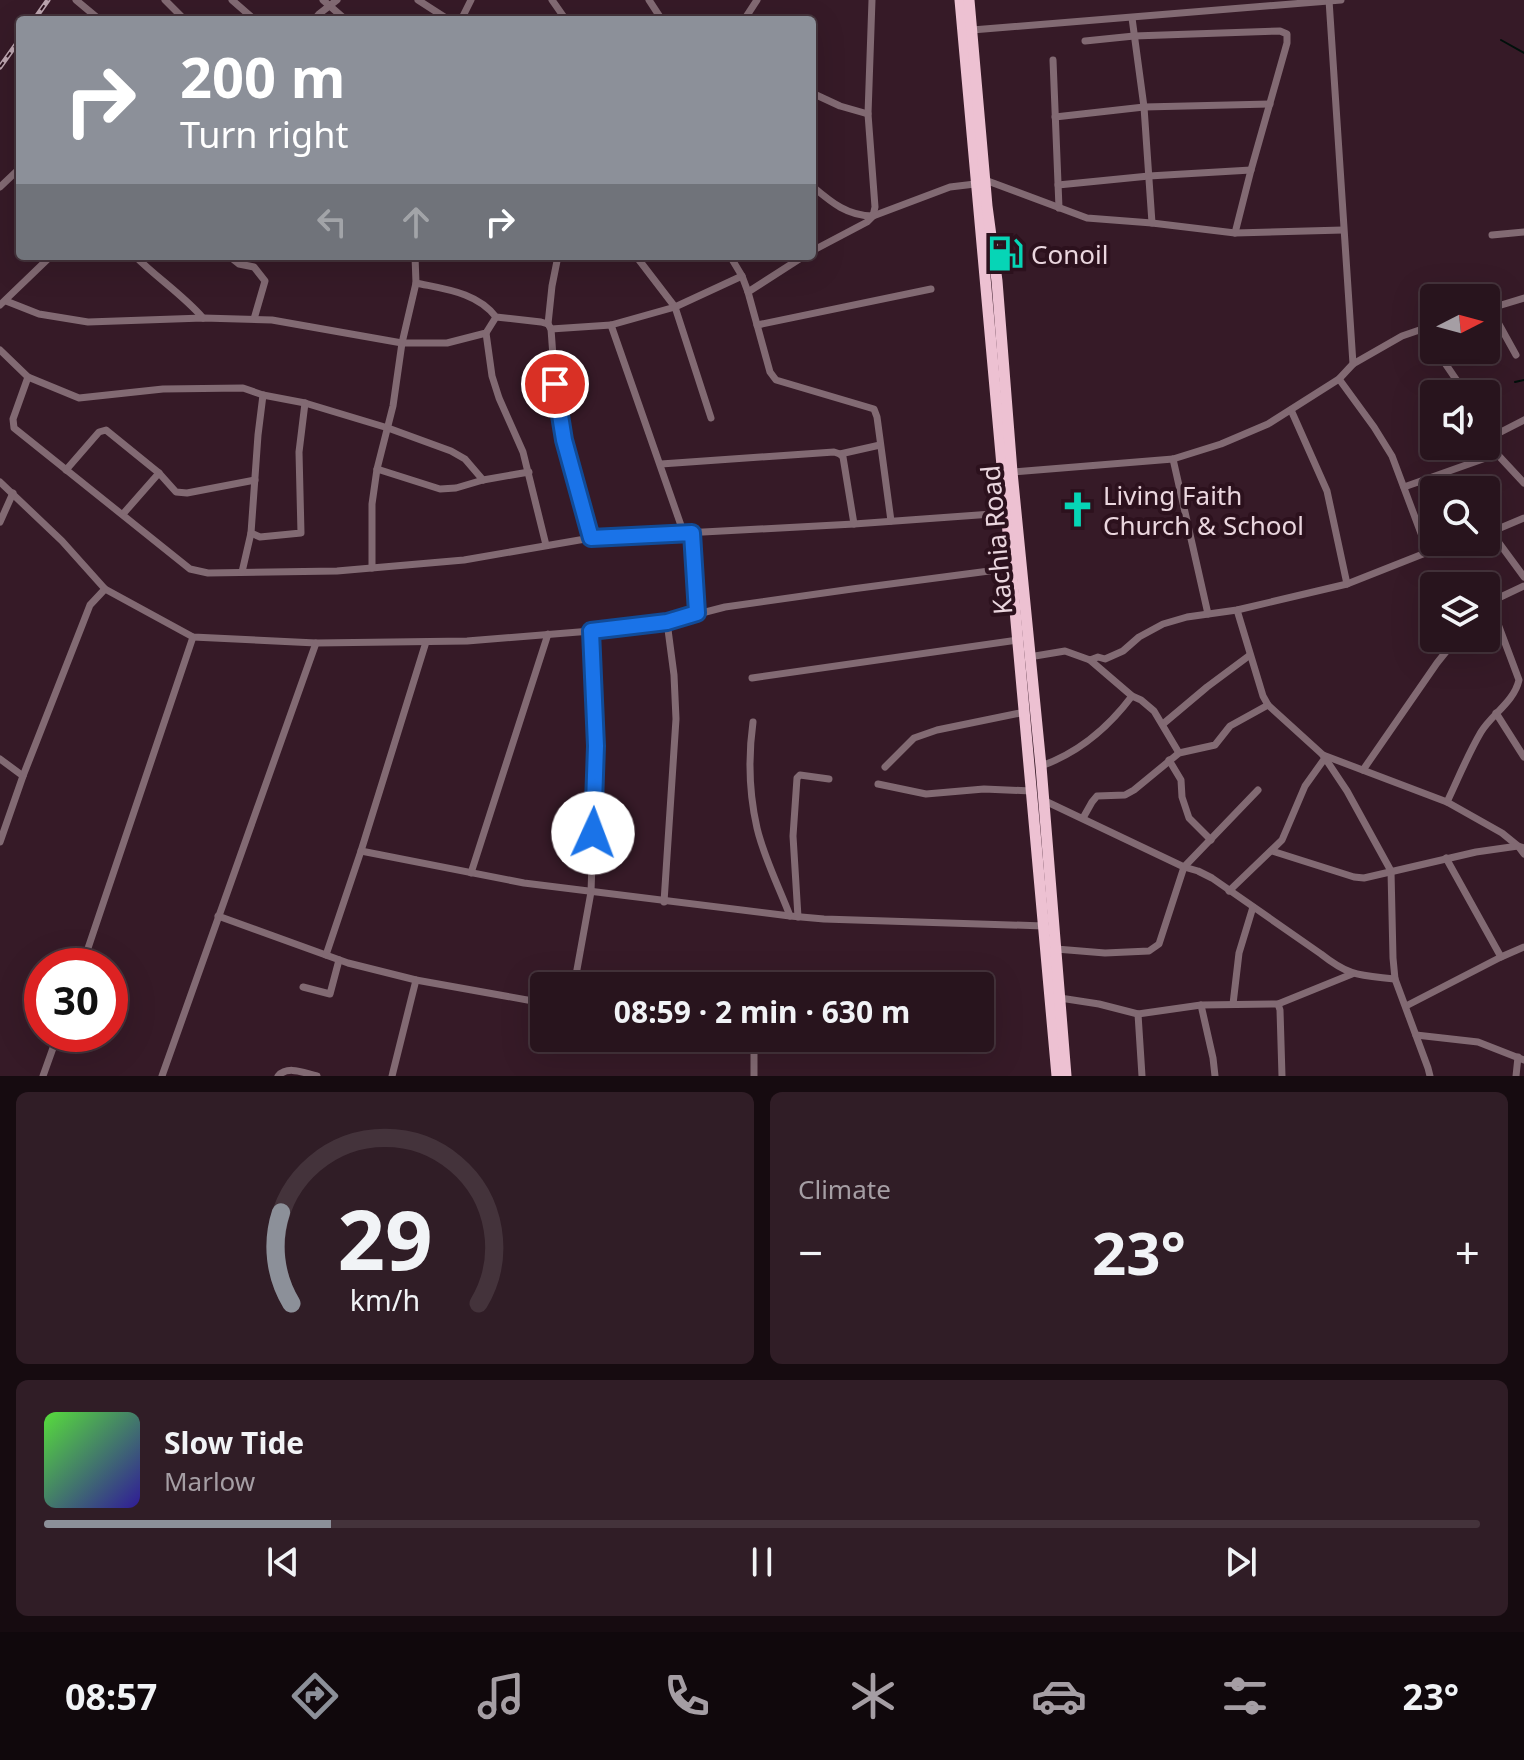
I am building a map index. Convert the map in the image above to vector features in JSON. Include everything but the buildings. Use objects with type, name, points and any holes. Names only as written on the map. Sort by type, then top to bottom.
[{"type":"highway","name":"Kachia Road","points":[[960,0],[980,182],[1006,513],[1057,1076]]},
{"type":"highway","name":"Kachia Road","points":[[969,0],[980,182]]},
{"type":"highway","name":"Kachia Road","points":[[982,206],[997,281],[1066,1076]]},
{"type":"street","points":[[76,0],[95,16]]},
{"type":"street","points":[[165,0],[181,16]]},
{"type":"street","points":[[232,0],[250,16]]},
{"type":"street","points":[[323,0],[341,16]]},
{"type":"street","points":[[317,16],[337,0]]},
{"type":"street","points":[[418,0],[443,16]]},
{"type":"street","points":[[816,249],[873,216],[875,207],[868,114],[872,0]]},
{"type":"street","points":[[1329,0],[1353,364]]},
{"type":"street","points":[[972,30],[1341,0]]},
{"type":"street","points":[[1132,18],[1144,107],[1152,223]]},
{"type":"street","points":[[1085,41],[1134,36],[1287,34],[1235,233]]},
{"type":"street","points":[[1053,60],[1059,208]]},
{"type":"street","points":[[816,95],[868,114]]},
{"type":"street","points":[[1055,117],[1144,107],[1270,104]]},
{"type":"street","points":[[1058,185],[1251,170]]},
{"type":"street","points":[[0,187],[16,172]]},
{"type":"street","points":[[816,189],[835,206],[862,216],[873,216],[950,187],[980,182],[1087,218],[1235,233],[1343,230]]},
{"type":"street","points":[[1492,235],[1524,232]]},
{"type":"street","points":[[47,260],[3,303],[39,314],[88,322],[203,318],[272,320],[402,343],[447,343],[486,333]]},
{"type":"street","points":[[139,260],[189,301],[203,318]]},
{"type":"street","points":[[234,260],[254,267],[265,281],[254,319]]},
{"type":"street","points":[[372,568],[372,504],[416,283],[415,260]]},
{"type":"street","points":[[557,260],[549,326],[555,384],[564,440],[591,538]]},
{"type":"street","points":[[639,260],[675,307],[711,418]]},
{"type":"street","points":[[732,260],[748,292],[770,372],[776,380],[874,409],[891,521]]},
{"type":"street","points":[[748,292],[798,260]]},
{"type":"street","points":[[416,283],[464,294],[479,301],[496,317],[549,326],[611,325],[675,307],[742,276]]},
{"type":"street","points":[[757,325],[931,289]]},
{"type":"street","points":[[1500,305],[1524,298]]},
{"type":"street","points":[[496,317],[486,333],[492,376],[523,452],[546,545]]},
{"type":"street","points":[[611,325],[688,534],[697,613]]},
{"type":"street","points":[[1500,329],[1516,355]]},
{"type":"street","points":[[1012,472],[1173,459],[1221,444],[1268,424],[1339,379],[1353,364],[1402,336],[1420,330]]},
{"type":"street","points":[[0,350],[28,377],[83,398],[163,389],[243,388],[305,403],[451,451],[465,459],[483,480]]},
{"type":"street","points":[[28,377],[12,426],[190,569],[208,573],[337,571],[464,560],[591,538],[1006,513]]},
{"type":"street","points":[[1339,379],[1392,456],[1420,530]]},
{"type":"street","points":[[242,572],[251,533],[263,395]]},
{"type":"street","points":[[251,533],[260,537],[301,533],[299,452],[305,403]]},
{"type":"street","points":[[1291,410],[1327,491],[1347,584]]},
{"type":"street","points":[[1500,432],[1524,420]]},
{"type":"street","points":[[66,470],[99,432],[106,430],[159,473],[176,492],[187,493],[255,480]]},
{"type":"street","points":[[661,464],[840,454],[880,445]]},
{"type":"street","points":[[840,454],[854,524]]},
{"type":"street","points":[[1500,457],[1524,483]]},
{"type":"street","points":[[1173,459],[1208,614]]},
{"type":"street","points":[[1404,487],[1480,460]]},
{"type":"street","points":[[377,469],[440,489],[529,472]]},
{"type":"street","points":[[123,514],[159,473]]},
{"type":"street","points":[[0,482],[62,541],[105,589],[193,637],[316,643],[426,642],[591,631],[667,622],[725,607],[1012,568]]},
{"type":"street","points":[[0,522],[13,493]]},
{"type":"street","points":[[1500,528],[1524,518]]},
{"type":"street","points":[[1500,547],[1524,577]]},
{"type":"street","points":[[1090,660],[1098,657],[1105,659],[1123,651],[1139,637],[1163,624],[1347,584],[1420,555]]},
{"type":"street","points":[[1500,597],[1524,586]]},
{"type":"street","points":[[0,842],[86,614],[105,589]]},
{"type":"street","points":[[1237,610],[1268,705],[1324,756],[1391,871],[1395,979],[1430,1076]]},
{"type":"street","points":[[664,902],[676,719],[667,622]]},
{"type":"street","points":[[1447,802],[1480,733],[1514,694],[1519,680],[1500,629]]},
{"type":"street","points":[[577,972],[591,892],[596,746],[591,631]]},
{"type":"street","points":[[471,873],[548,634]]},
{"type":"street","points":[[88,948],[193,637]]},
{"type":"street","points":[[752,678],[1018,640]]},
{"type":"street","points":[[326,955],[426,642]]},
{"type":"street","points":[[162,1076],[316,643]]},
{"type":"street","points":[[1029,657],[1065,651],[1090,660],[1132,696],[1148,705],[1179,753]]},
{"type":"street","points":[[1363,770],[1446,652]]},
{"type":"street","points":[[1163,724],[1250,655]]},
{"type":"street","points":[[1041,766],[1074,751],[1097,735],[1132,696]]},
{"type":"street","points":[[1083,818],[1097,796],[1125,795],[1179,753],[1215,745],[1230,726],[1268,705]]},
{"type":"street","points":[[885,767],[914,738],[937,730],[1025,712]]},
{"type":"street","points":[[1496,713],[1521,744],[1524,757]]},
{"type":"street","points":[[753,722],[749,752],[750,792],[757,831],[794,916]]},
{"type":"street","points":[[1324,756],[1447,802],[1502,833],[1522,849]]},
{"type":"street","points":[[1229,891],[1282,840],[1305,786],[1324,756]]},
{"type":"street","points":[[0,759],[23,776]]},
{"type":"street","points":[[1169,760],[1181,780],[1182,797],[1189,818],[1211,840]]},
{"type":"street","points":[[794,916],[793,836],[797,778],[806,775],[829,779]]},
{"type":"street","points":[[878,784],[926,794],[984,789],[1031,791]]},
{"type":"street","points":[[1056,949],[1105,953],[1155,948],[1159,944],[1184,867],[1258,790]]},
{"type":"street","points":[[1043,800],[1212,878],[1338,968],[1352,974],[1395,979]]},
{"type":"street","points":[[1272,851],[1364,878],[1446,858],[1522,849]]},
{"type":"street","points":[[361,851],[524,883],[664,902],[824,919],[1044,926]]},
{"type":"street","points":[[1446,858],[1501,957]]},
{"type":"street","points":[[1233,1004],[1239,953],[1253,907]]},
{"type":"street","points":[[218,916],[339,960],[416,980],[530,1000]]},
{"type":"street","points":[[1406,1006],[1524,947]]},
{"type":"street","points":[[303,987],[330,994],[339,960]]},
{"type":"street","points":[[1060,998],[1138,1014],[1201,1005],[1278,1004],[1352,974]]},
{"type":"street","points":[[392,1076],[416,980]]},
{"type":"street","points":[[1278,1004],[1282,1076]]},
{"type":"street","points":[[1201,1005],[1215,1076]]},
{"type":"street","points":[[1138,1014],[1142,1076]]},
{"type":"street","points":[[1416,1035],[1478,1042],[1521,1059],[1516,1076]]},
{"type":"street","points":[[43,1076],[52,1052]]},
{"type":"street","points":[[754,1052],[754,1076]]},
{"type":"street","points":[[278,1076],[284,1070],[290,1070],[317,1076]]},
{"type":"waterway","points":[[1501,40],[1524,53]]},
{"type":"waterway","points":[[1515,382],[1524,380]]},
{"type":"railway","points":[[37,16],[48,0]]},
{"type":"railway","points":[[0,67],[16,45]]},
{"type":"place","name":"Conoil","points":[[1005,254]]},
{"type":"place","name":"Living Faith Church & School","points":[[1077,510]]},
{"type":"route","points":[[555,384],[564,440],[591,538],[692,533],[697,613],[667,622],[591,631],[596,746],[593,833]]}]
